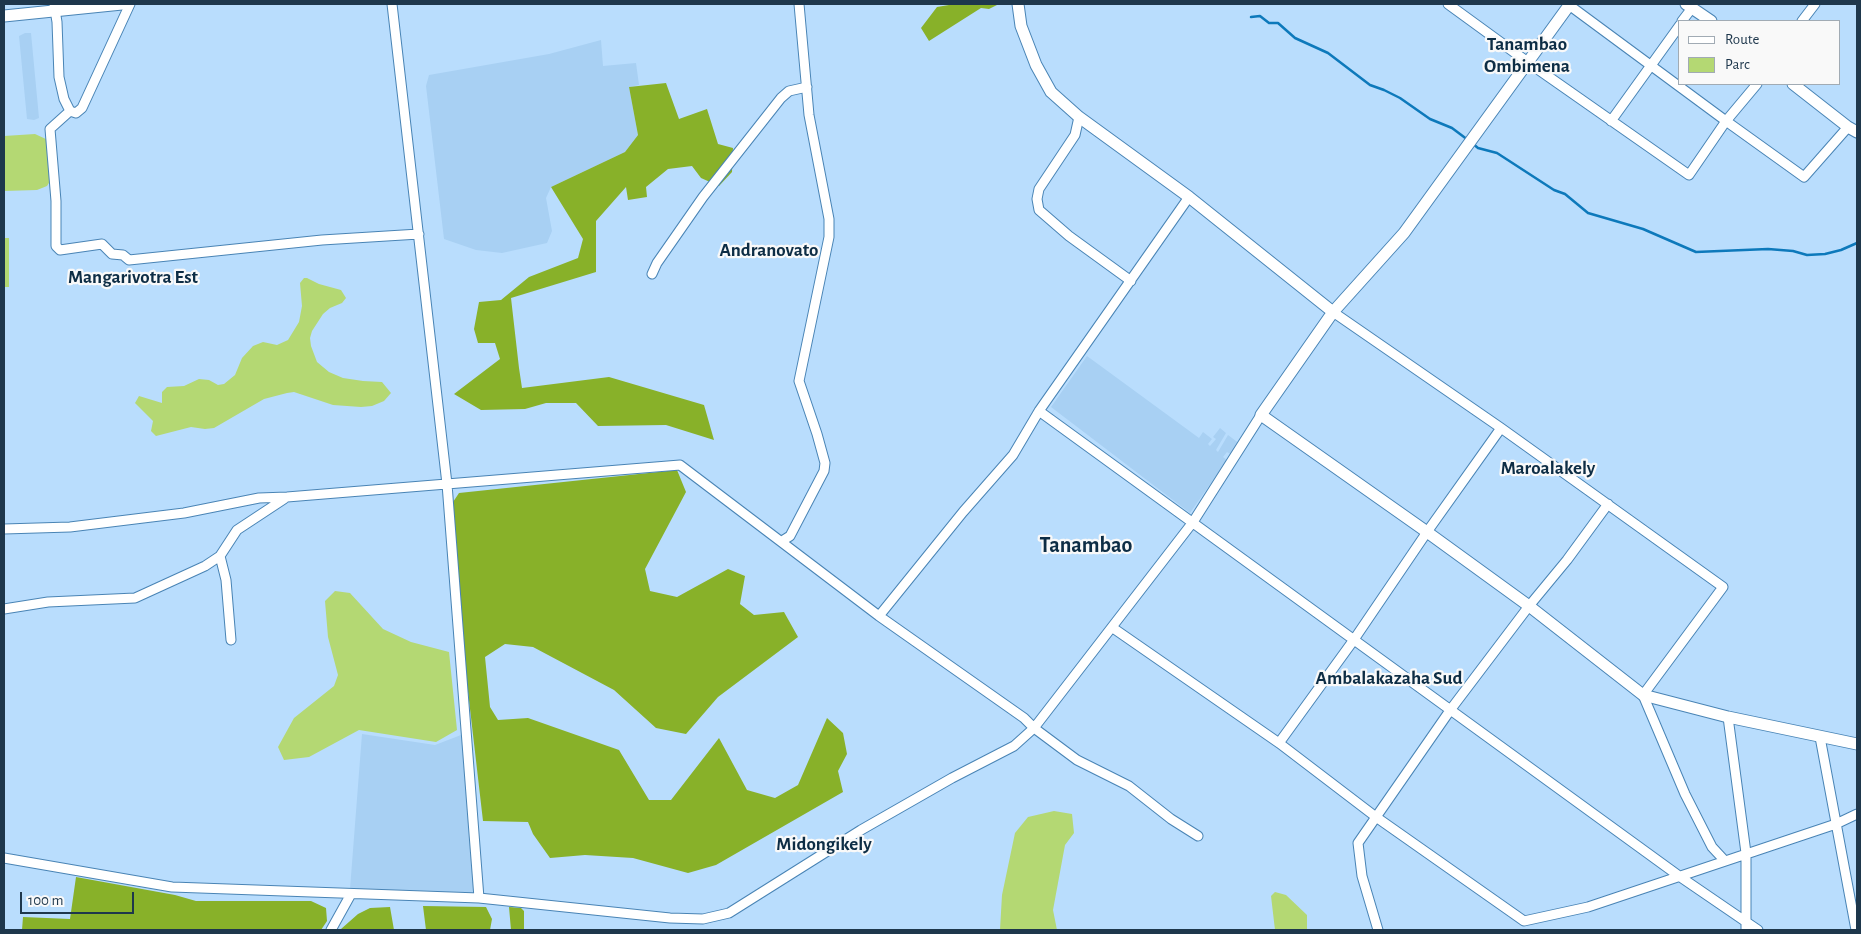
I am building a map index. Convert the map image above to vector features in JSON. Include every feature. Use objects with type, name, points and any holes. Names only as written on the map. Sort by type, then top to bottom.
[{"type":"street","points":[[4,16],[54,7],[122,4]]},
{"type":"street","points":[[54,7],[59,77],[64,99],[70,111],[76,113],[82,108],[130,4]]},
{"type":"street","points":[[392,4],[447,484],[479,898]]},
{"type":"street","points":[[782,541],[790,536],[824,471],[817,434],[799,382],[829,237],[829,219],[809,115],[799,4]]},
{"type":"street","points":[[1018,4],[1021,26],[1036,65],[1051,92],[1079,117],[1189,197],[1333,312],[1501,428],[1723,587],[1643,696]]},
{"type":"street","points":[[1448,4],[1528,63],[1689,175],[1726,120],[1756,85]]},
{"type":"street","points":[[4,858],[172,887],[479,898],[670,918],[703,918],[729,912],[861,830],[952,778],[1014,746],[1034,728],[1193,522],[1261,415],[1333,312],[1404,233],[1570,4],[1678,85]]},
{"type":"street","points":[[1803,20],[1815,4]]},
{"type":"street","points":[[1682,20],[1689,6],[1709,20]]},
{"type":"street","points":[[1611,121],[1678,28]]},
{"type":"street","points":[[1678,85],[1804,177],[1852,129],[1794,85]]},
{"type":"street","points":[[652,274],[657,263],[703,197],[780,98],[789,91],[807,87]]},
{"type":"street","points":[[70,111],[50,129],[56,201],[56,246],[60,250],[102,244],[112,254],[123,255],[129,260],[322,240],[419,234]]},
{"type":"street","points":[[1079,117],[1075,135],[1039,190],[1037,199],[1038,210],[1069,236],[1130,280]]},
{"type":"street","points":[[880,616],[963,512],[1012,455],[1039,412],[1189,197]]},
{"type":"street","points":[[1039,412],[1193,522],[1353,641],[1451,710],[1747,927],[1758,930]]},
{"type":"street","points":[[1261,415],[1529,606],[1643,696],[1728,717],[1857,744]]},
{"type":"street","points":[[1279,742],[1353,641],[1501,428]]},
{"type":"street","points":[[4,529],[70,527],[184,513],[259,498],[680,465],[880,616],[1024,718],[1034,728],[1077,760],[1129,786],[1171,820],[1198,836]]},
{"type":"street","points":[[4,609],[48,602],[135,598],[205,566],[220,556],[237,530],[286,497]]},
{"type":"street","points":[[1378,930],[1362,876],[1358,843],[1451,710],[1608,504]]},
{"type":"street","points":[[220,556],[226,580],[232,640]]},
{"type":"street","points":[[1113,628],[1279,742],[1376,817],[1524,921],[1588,907],[1836,824],[1857,814]]},
{"type":"street","points":[[1643,696],[1685,794],[1712,847],[1725,861]]},
{"type":"street","points":[[1728,717],[1746,853],[1747,927]]},
{"type":"street","points":[[1820,737],[1856,930]]},
{"type":"street","points":[[331,930],[352,894]]},
{"type":"shaded area","points":[[31,33],[39,118],[34,120],[27,119],[19,36]]},
{"type":"shaded area","points":[[601,40],[603,66],[636,63],[639,85],[629,87],[638,135],[625,152],[551,187],[546,198],[552,231],[547,243],[502,253],[476,250],[444,239],[426,86],[429,75],[549,54]]},
{"type":"shaded area","points":[[1087,356],[1199,438],[1203,432],[1212,439],[1208,444],[1210,446],[1216,439],[1213,437],[1220,428],[1226,433],[1216,450],[1218,452],[1228,435],[1240,444],[1232,455],[1227,452],[1223,457],[1227,460],[1190,513],[1051,407]]},
{"type":"shaded area","points":[[362,734],[435,745],[461,735],[476,893],[350,889]]},
{"type":"green space","points":[[955,4],[999,4],[989,9],[981,8],[929,41],[921,28],[937,7]]},
{"type":"green space","points":[[666,83],[679,119],[707,109],[718,144],[733,148],[732,172],[719,186],[701,178],[692,166],[668,169],[646,187],[647,197],[628,200],[626,187],[596,221],[596,272],[511,298],[519,368],[522,388],[609,377],[704,405],[714,440],[666,425],[598,426],[576,403],[546,403],[525,409],[481,410],[454,394],[500,359],[495,343],[478,343],[474,329],[479,302],[501,300],[529,277],[578,258],[583,239],[551,187],[625,152],[638,135],[629,87]]},
{"type":"green space","points":[[35,134],[48,140],[54,175],[47,186],[37,190],[4,191],[4,136]]},
{"type":"green space","points":[[4,238],[9,238],[9,287],[4,287]]},
{"type":"green space","points":[[304,278],[341,290],[346,298],[342,303],[330,308],[323,314],[312,331],[310,338],[311,346],[317,362],[329,372],[343,378],[382,382],[391,393],[384,401],[372,406],[361,407],[333,405],[294,392],[287,393],[264,399],[214,428],[191,427],[156,436],[151,431],[153,421],[135,403],[139,396],[162,403],[162,392],[167,387],[184,386],[199,379],[209,380],[218,385],[224,384],[235,375],[242,358],[253,346],[263,342],[277,345],[288,340],[299,322],[302,306],[300,283]]},
{"type":"green space","points":[[677,470],[686,492],[645,569],[650,591],[677,597],[728,569],[745,576],[740,604],[754,615],[784,612],[798,637],[718,697],[686,734],[656,728],[614,690],[533,647],[505,644],[485,657],[490,707],[498,720],[528,718],[619,750],[649,800],[671,800],[719,738],[747,790],[775,798],[798,785],[827,718],[843,733],[847,754],[838,771],[843,792],[716,865],[688,873],[633,858],[585,855],[550,858],[533,834],[528,822],[483,821],[464,657],[453,502],[459,493]]},
{"type":"green space","points":[[335,591],[350,593],[383,629],[411,642],[449,652],[457,730],[436,742],[359,730],[309,757],[284,760],[278,747],[294,718],[334,686],[338,675],[328,637],[325,601]]},
{"type":"green space","points":[[1054,811],[1072,814],[1074,833],[1065,845],[1053,910],[1057,930],[1000,930],[1002,895],[1015,833],[1028,817]]},
{"type":"green space","points":[[76,877],[175,895],[196,901],[311,901],[326,908],[327,921],[321,930],[22,930],[23,917],[70,919]]},
{"type":"green space","points":[[1275,892],[1286,895],[1307,915],[1307,930],[1275,930],[1271,896]]},
{"type":"green space","points":[[423,906],[486,907],[492,919],[490,930],[426,930]]},
{"type":"green space","points":[[390,907],[394,930],[341,929],[358,914],[370,908]]},
{"type":"green space","points":[[509,907],[521,908],[524,911],[524,930],[511,930]]},
{"type":"waterway","points":[[1251,17],[1260,16],[1269,23],[1278,23],[1295,38],[1328,53],[1370,85],[1400,98],[1430,119],[1452,128],[1468,140]]},
{"type":"waterway","points":[[1472,143],[1478,148],[1497,153],[1554,190],[1565,194],[1588,213],[1643,229],[1696,252],[1768,249],[1793,251],[1807,255],[1825,254],[1857,243]]},
{"type":"district","name":"Tanambao Ombimena","points":[[1527,55]]},
{"type":"district","name":"Andranovato","points":[[769,250]]},
{"type":"district","name":"Mangarivotra Est","points":[[133,277]]},
{"type":"district","name":"Maroalakely","points":[[1548,468]]},
{"type":"district","name":"Tanambao","points":[[1086,545]]},
{"type":"district","name":"Ambalakazaha Sud","points":[[1389,678]]},
{"type":"district","name":"Midongikely","points":[[824,844]]}]
